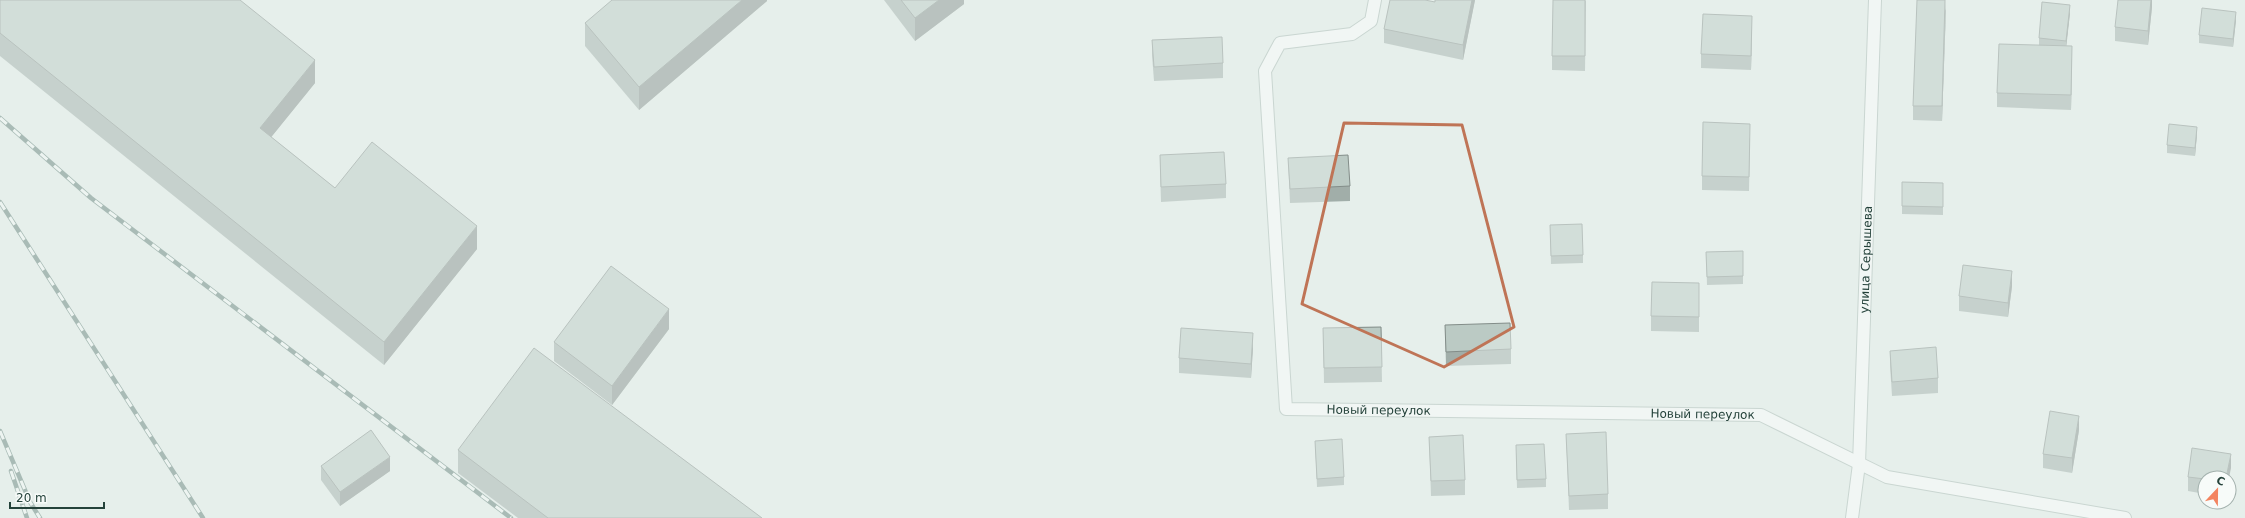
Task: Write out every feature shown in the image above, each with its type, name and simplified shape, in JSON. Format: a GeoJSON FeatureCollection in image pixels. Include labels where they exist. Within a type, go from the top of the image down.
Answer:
{"type":"FeatureCollection","features":[{"type":"Feature","properties":{"kind":"street","name":"Новый переулок"},"geometry":{"type":"LineString","coordinates":[[1375,0],[1371,21],[1352,34],[1280,43],[1265,71],[1286,409],[1761,415],[1887,478],[2125,518]]}},
{"type":"Feature","properties":{"kind":"street","name":"улица Серышева"},"geometry":{"type":"LineString","coordinates":[[1852,518],[1859,464],[1875,0]]}},
{"type":"Feature","properties":{"kind":"highlighted area"},"geometry":{"type":"Polygon","coordinates":[[[1344,123],[1462,125],[1514,327],[1444,367],[1302,304],[1344,123]]]}},
{"type":"Feature","properties":{"kind":"building"},"geometry":{"type":"Polygon","coordinates":[[[0,0],[240,0],[315,60],[260,128],[335,188],[372,142],[477,226],[384,342],[0,33],[0,0]]]}},
{"type":"Feature","properties":{"kind":"building"},"geometry":{"type":"Polygon","coordinates":[[[612,0],[742,0],[639,87],[585,23],[612,0]]]}},
{"type":"Feature","properties":{"kind":"building"},"geometry":{"type":"Polygon","coordinates":[[[901,0],[939,0],[915,18],[901,0]]]}},
{"type":"Feature","properties":{"kind":"building"},"geometry":{"type":"Polygon","coordinates":[[[1390,0],[1425,0],[1435,2],[1435,0],[1472,0],[1463,45],[1384,29],[1390,0]]]}},
{"type":"Feature","properties":{"kind":"building"},"geometry":{"type":"Polygon","coordinates":[[[1553,0],[1585,0],[1585,56],[1552,56],[1553,0]]]}},
{"type":"Feature","properties":{"kind":"building"},"geometry":{"type":"Polygon","coordinates":[[[1917,0],[1945,0],[1942,106],[1913,106],[1917,0]]]}},
{"type":"Feature","properties":{"kind":"building"},"geometry":{"type":"Polygon","coordinates":[[[2118,0],[2151,0],[2148,31],[2115,27],[2118,0]]]}},
{"type":"Feature","properties":{"kind":"building"},"geometry":{"type":"Polygon","coordinates":[[[2042,2],[2070,5],[2066,41],[2039,38],[2042,2]]]}},
{"type":"Feature","properties":{"kind":"building"},"geometry":{"type":"Polygon","coordinates":[[[2202,8],[2236,12],[2233,39],[2199,35],[2202,8]]]}},
{"type":"Feature","properties":{"kind":"building"},"geometry":{"type":"Polygon","coordinates":[[[1703,14],[1752,16],[1751,56],[1701,54],[1703,14]]]}},
{"type":"Feature","properties":{"kind":"building"},"geometry":{"type":"Polygon","coordinates":[[[1222,37],[1223,63],[1154,67],[1152,40],[1222,37]]]}},
{"type":"Feature","properties":{"kind":"building"},"geometry":{"type":"Polygon","coordinates":[[[1999,44],[2072,46],[2071,95],[1997,93],[1999,44]]]}},
{"type":"Feature","properties":{"kind":"building"},"geometry":{"type":"Polygon","coordinates":[[[1703,122],[1750,124],[1749,177],[1702,176],[1703,122]]]}},
{"type":"Feature","properties":{"kind":"building"},"geometry":{"type":"Polygon","coordinates":[[[2169,124],[2197,127],[2195,148],[2167,145],[2169,124]]]}},
{"type":"Feature","properties":{"kind":"building"},"geometry":{"type":"Polygon","coordinates":[[[1224,152],[1226,184],[1161,187],[1160,155],[1224,152]]]}},
{"type":"Feature","properties":{"kind":"building"},"geometry":{"type":"Polygon","coordinates":[[[1348,155],[1350,186],[1290,189],[1288,158],[1348,155]]]}},
{"type":"Feature","properties":{"kind":"building"},"geometry":{"type":"Polygon","coordinates":[[[1902,182],[1943,183],[1943,207],[1902,206],[1902,182]]]}},
{"type":"Feature","properties":{"kind":"building"},"geometry":{"type":"Polygon","coordinates":[[[1582,224],[1583,255],[1551,256],[1550,225],[1582,224]]]}},
{"type":"Feature","properties":{"kind":"building"},"geometry":{"type":"Polygon","coordinates":[[[1743,251],[1743,276],[1707,277],[1706,252],[1743,251]]]}},
{"type":"Feature","properties":{"kind":"building"},"geometry":{"type":"Polygon","coordinates":[[[1963,265],[2012,271],[2008,303],[1959,296],[1963,265]]]}},
{"type":"Feature","properties":{"kind":"building"},"geometry":{"type":"Polygon","coordinates":[[[611,266],[669,309],[612,386],[554,342],[611,266]]]}},
{"type":"Feature","properties":{"kind":"building"},"geometry":{"type":"Polygon","coordinates":[[[1652,282],[1699,283],[1699,317],[1651,316],[1652,282]]]}},
{"type":"Feature","properties":{"kind":"building"},"geometry":{"type":"Polygon","coordinates":[[[1510,323],[1511,349],[1446,352],[1445,325],[1510,323]]]}},
{"type":"Feature","properties":{"kind":"building"},"geometry":{"type":"Polygon","coordinates":[[[1381,327],[1382,367],[1324,368],[1323,328],[1381,327]]]}},
{"type":"Feature","properties":{"kind":"building"},"geometry":{"type":"Polygon","coordinates":[[[1181,328],[1253,333],[1251,364],[1179,358],[1181,328]]]}},
{"type":"Feature","properties":{"kind":"building"},"geometry":{"type":"Polygon","coordinates":[[[1936,347],[1938,378],[1892,382],[1890,351],[1936,347]]]}},
{"type":"Feature","properties":{"kind":"building"},"geometry":{"type":"Polygon","coordinates":[[[534,348],[762,518],[548,518],[458,450],[534,348]]]}},
{"type":"Feature","properties":{"kind":"building"},"geometry":{"type":"Polygon","coordinates":[[[2050,411],[2079,416],[2072,458],[2043,454],[2050,411]]]}},
{"type":"Feature","properties":{"kind":"building"},"geometry":{"type":"Polygon","coordinates":[[[371,430],[390,457],[340,492],[321,466],[371,430]]]}},
{"type":"Feature","properties":{"kind":"building"},"geometry":{"type":"Polygon","coordinates":[[[1606,432],[1608,494],[1569,496],[1566,434],[1606,432]]]}},
{"type":"Feature","properties":{"kind":"building"},"geometry":{"type":"Polygon","coordinates":[[[1463,435],[1465,480],[1431,481],[1429,437],[1463,435]]]}},
{"type":"Feature","properties":{"kind":"building"},"geometry":{"type":"Polygon","coordinates":[[[1342,439],[1344,477],[1317,479],[1315,441],[1342,439]]]}},
{"type":"Feature","properties":{"kind":"building"},"geometry":{"type":"Polygon","coordinates":[[[1544,444],[1546,479],[1517,480],[1516,445],[1544,444]]]}},
{"type":"Feature","properties":{"kind":"building"},"geometry":{"type":"Polygon","coordinates":[[[2192,448],[2231,454],[2228,470],[2197,470],[2197,478],[2188,477],[2192,448]]]}},
{"type":"Feature","properties":{"kind":"railway"},"geometry":{"type":"LineString","coordinates":[[0,118],[91,198],[511,518]]}},
{"type":"Feature","properties":{"kind":"railway"},"geometry":{"type":"LineString","coordinates":[[0,202],[203,518]]}},
{"type":"Feature","properties":{"kind":"railway"},"geometry":{"type":"LineString","coordinates":[[0,431],[30,502],[40,518]]}},
{"type":"Feature","properties":{"kind":"railway"},"geometry":{"type":"LineString","coordinates":[[11,471],[27,518]]}}]}
